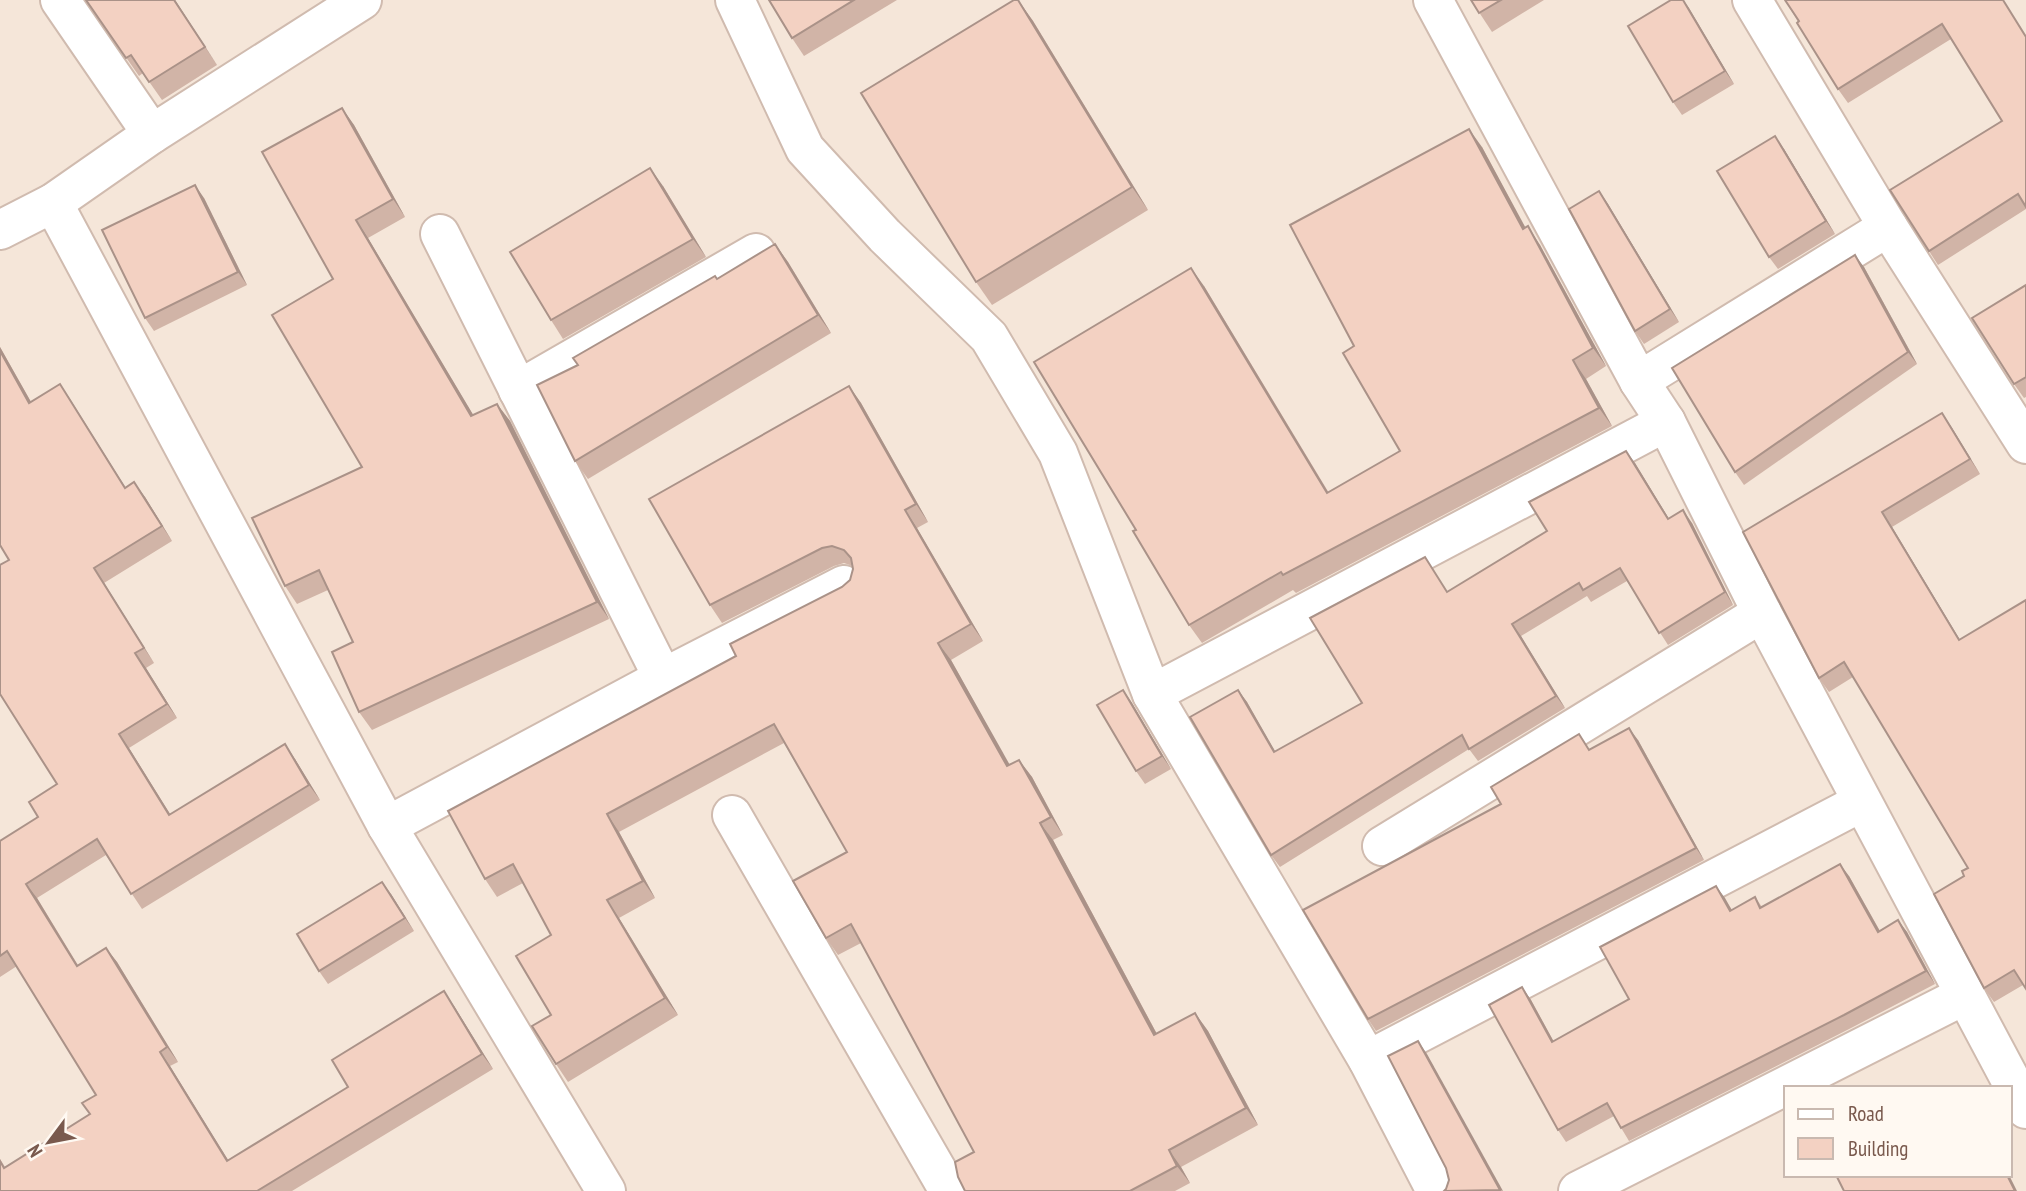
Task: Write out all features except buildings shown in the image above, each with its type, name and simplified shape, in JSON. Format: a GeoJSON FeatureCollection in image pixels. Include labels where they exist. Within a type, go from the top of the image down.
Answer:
{"type":"FeatureCollection","features":[{"type":"Feature","properties":{"kind":"street"},"geometry":{"type":"LineString","coordinates":[[60,0],[152,134]]}},
{"type":"Feature","properties":{"kind":"street"},"geometry":{"type":"LineString","coordinates":[[0,230],[53,202],[152,134],[362,0]]}},
{"type":"Feature","properties":{"kind":"street"},"geometry":{"type":"LineString","coordinates":[[734,0],[805,149],[885,236],[989,337],[1058,453],[1152,694],[1368,1060],[1436,1191]]}},
{"type":"Feature","properties":{"kind":"street"},"geometry":{"type":"LineString","coordinates":[[1433,0],[1639,381],[1666,422],[1762,612],[2026,1109]]}},
{"type":"Feature","properties":{"kind":"street"},"geometry":{"type":"LineString","coordinates":[[1752,0],[1888,227],[2026,444]]}},
{"type":"Feature","properties":{"kind":"street"},"geometry":{"type":"LineString","coordinates":[[53,202],[387,826],[606,1191]]}},
{"type":"Feature","properties":{"kind":"street"},"geometry":{"type":"LineString","coordinates":[[1639,381],[1888,227]]}},
{"type":"Feature","properties":{"kind":"street"},"geometry":{"type":"LineString","coordinates":[[440,234],[663,678]]}},
{"type":"Feature","properties":{"kind":"street"},"geometry":{"type":"LineString","coordinates":[[518,390],[755,253]]}},
{"type":"Feature","properties":{"kind":"street"},"geometry":{"type":"LineString","coordinates":[[1152,694],[1666,422]]}},
{"type":"Feature","properties":{"kind":"street"},"geometry":{"type":"LineString","coordinates":[[387,826],[844,584]]}},
{"type":"Feature","properties":{"kind":"street"},"geometry":{"type":"LineString","coordinates":[[1382,846],[1762,612]]}},
{"type":"Feature","properties":{"kind":"street"},"geometry":{"type":"LineString","coordinates":[[1368,1060],[1863,802]]}},
{"type":"Feature","properties":{"kind":"street"},"geometry":{"type":"LineString","coordinates":[[732,815],[949,1191]]}},
{"type":"Feature","properties":{"kind":"street"},"geometry":{"type":"LineString","coordinates":[[1785,1086],[1965,995]]}},
{"type":"Feature","properties":{"kind":"street"},"geometry":{"type":"LineString","coordinates":[[1578,1191],[1784,1087]]}},
{"type":"Feature","properties":{"kind":"shaded area"},"geometry":{"type":"Polygon","coordinates":[[[0,0],[2026,0],[2026,1191],[0,1191],[0,0]]]}}]}
